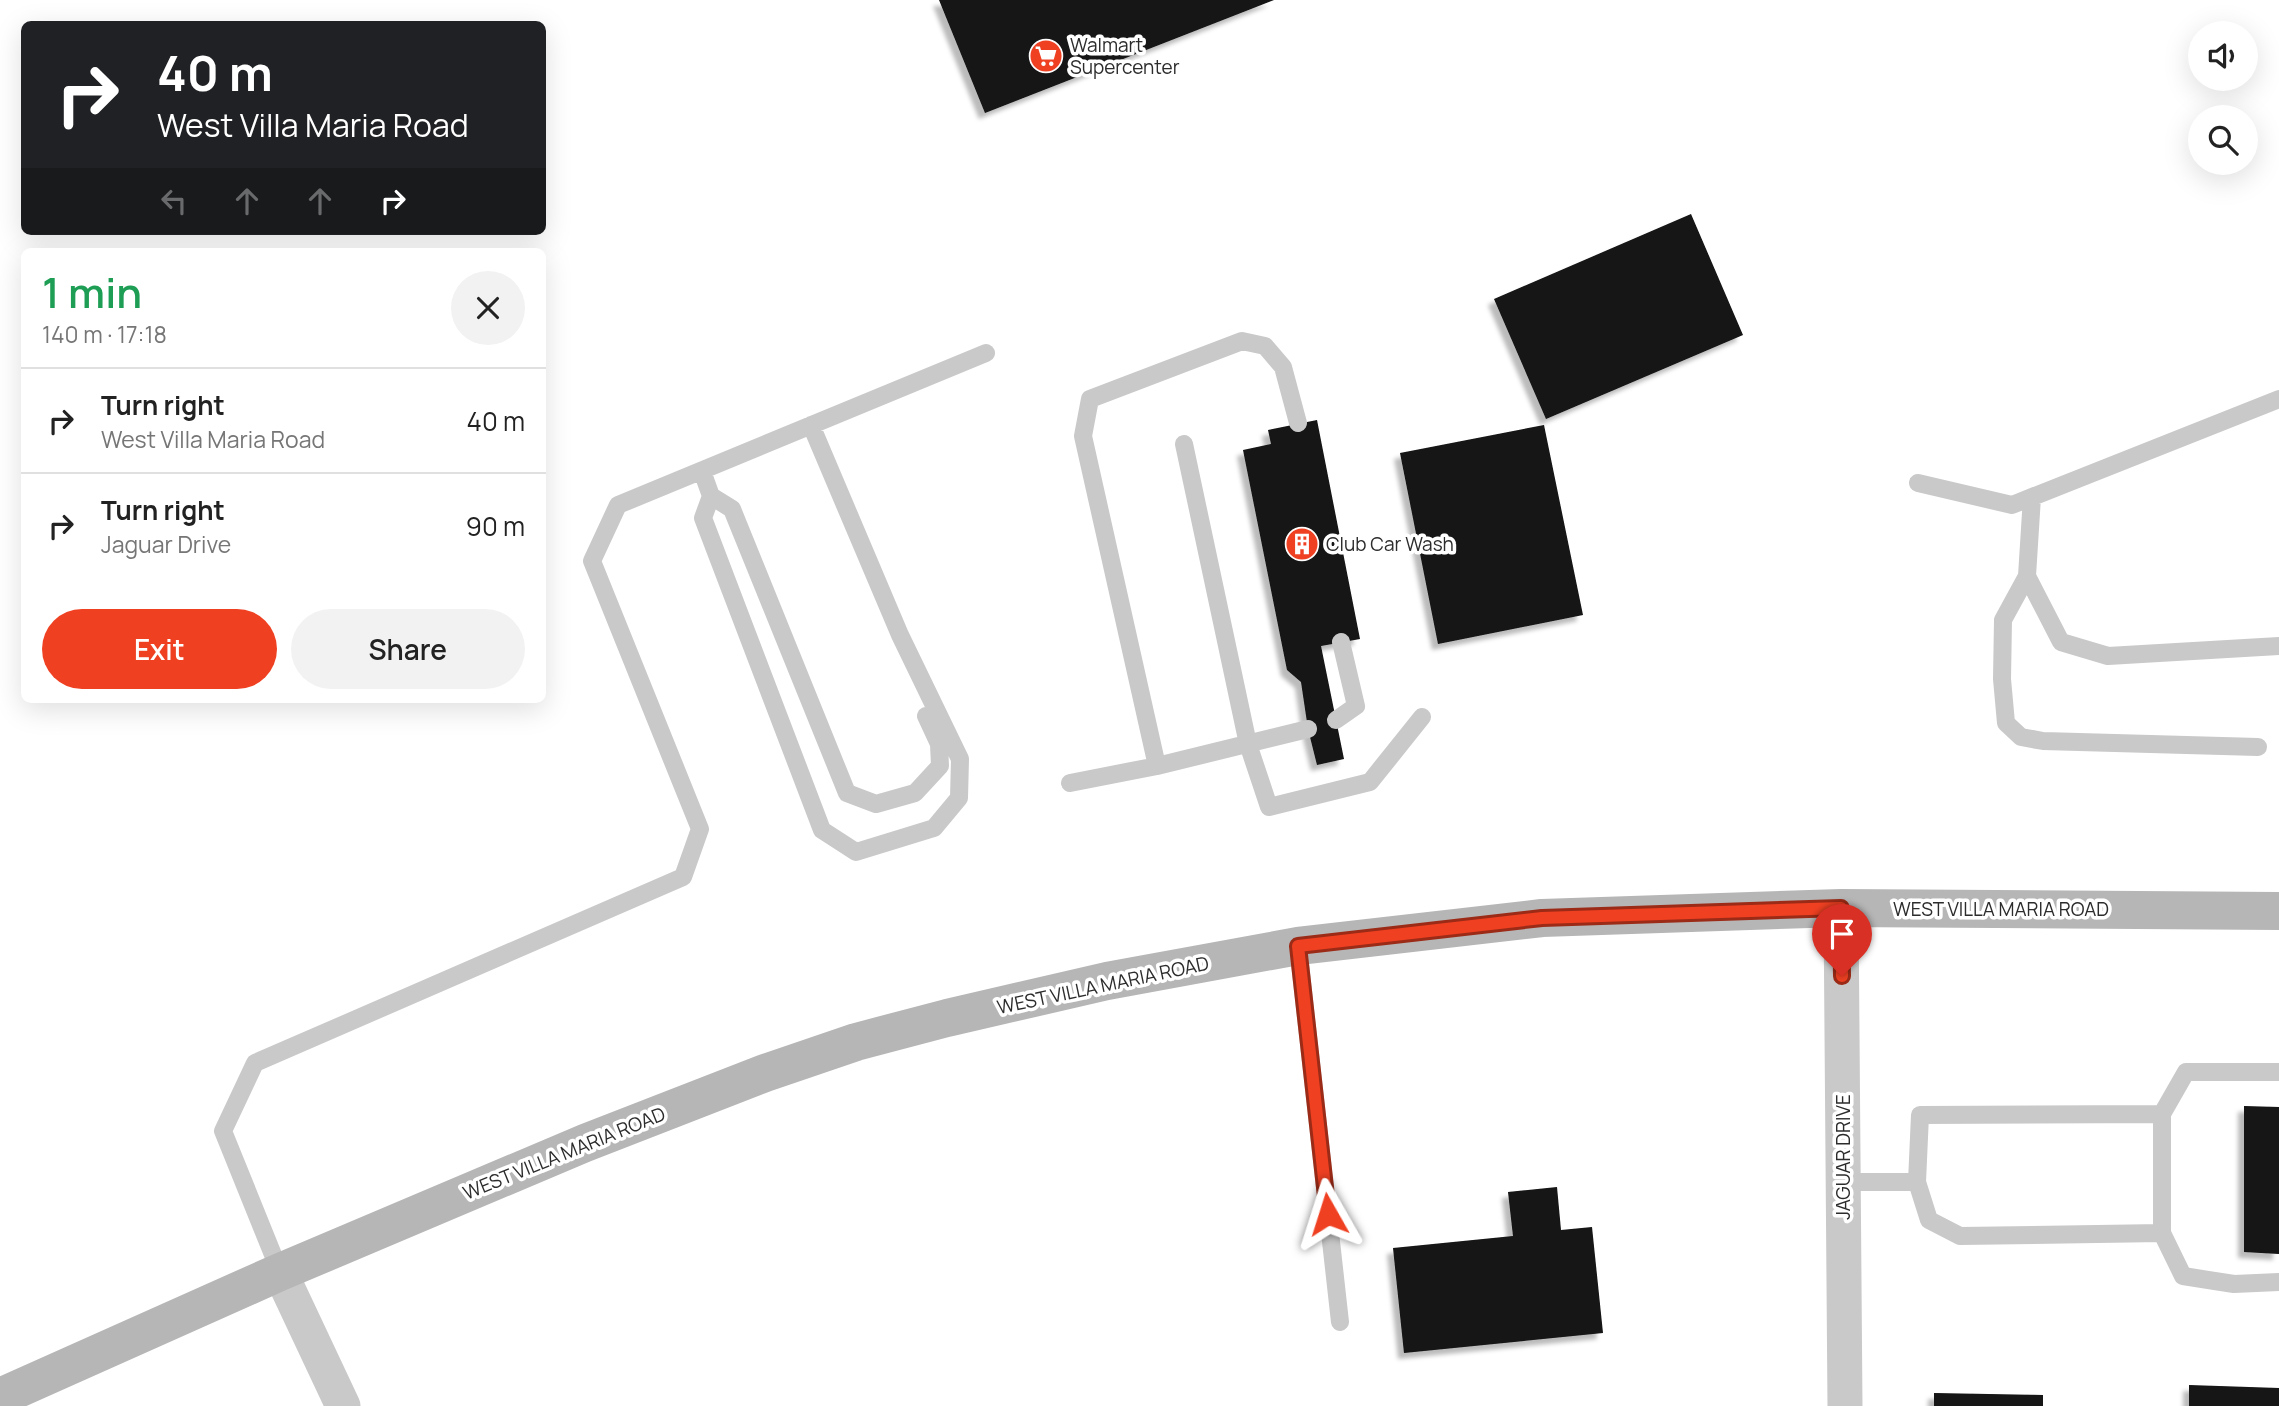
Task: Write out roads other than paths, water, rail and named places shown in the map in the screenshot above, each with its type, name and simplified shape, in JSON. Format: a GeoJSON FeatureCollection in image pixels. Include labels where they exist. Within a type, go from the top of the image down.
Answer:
{"type":"FeatureCollection","features":[{"type":"Feature","properties":{"kind":"main road","name":"WEST VILLA MARIA ROAD"},"geometry":{"type":"LineString","coordinates":[[9,1397],[280,1272],[585,1143],[765,1073],[856,1042],[1107,981],[1298,946],[1542,918],[1841,908],[2279,911]]}},
{"type":"Feature","properties":{"kind":"street","name":"JAGUAR DRIVE"},"geometry":{"type":"LineString","coordinates":[[1841,908],[1845,1406]]}},
{"type":"Feature","properties":{"kind":"street"},"geometry":{"type":"LineString","coordinates":[[280,1272],[343,1406]]}},
{"type":"Feature","properties":{"kind":"lane"},"geometry":{"type":"LineString","coordinates":[[1157,766],[1083,436],[1090,399],[1242,341],[1265,346],[1283,367],[1298,423]]}},
{"type":"Feature","properties":{"kind":"lane"},"geometry":{"type":"LineString","coordinates":[[280,1272],[223,1132],[255,1063],[683,877],[700,829],[592,561],[618,505],[986,353]]}},
{"type":"Feature","properties":{"kind":"lane"},"geometry":{"type":"LineString","coordinates":[[1918,483],[2012,505],[2279,399]]}},
{"type":"Feature","properties":{"kind":"lane"},"geometry":{"type":"LineString","coordinates":[[711,496],[703,518],[822,830],[856,852],[934,828],[959,798],[960,758],[900,635],[811,425]]}},
{"type":"Feature","properties":{"kind":"lane"},"geometry":{"type":"LineString","coordinates":[[1184,444],[1248,744],[1269,807],[1370,782],[1422,717]]}},
{"type":"Feature","properties":{"kind":"lane"},"geometry":{"type":"LineString","coordinates":[[702,471],[711,496],[732,509],[847,793],[876,804],[915,793],[940,766],[939,744],[900,660],[900,635]]}},
{"type":"Feature","properties":{"kind":"lane"},"geometry":{"type":"LineString","coordinates":[[2032,497],[2027,576],[2003,620],[2002,679],[2006,723],[2021,737],[2043,741],[2258,747]]}},
{"type":"Feature","properties":{"kind":"lane"},"geometry":{"type":"LineString","coordinates":[[2027,576],[2061,642],[2108,656],[2279,646]]}},
{"type":"Feature","properties":{"kind":"lane"},"geometry":{"type":"LineString","coordinates":[[1336,720],[1356,706],[1341,642]]}},
{"type":"Feature","properties":{"kind":"lane"},"geometry":{"type":"LineString","coordinates":[[1070,783],[1157,766],[1308,729]]}},
{"type":"Feature","properties":{"kind":"lane"},"geometry":{"type":"LineString","coordinates":[[1298,946],[1340,1322]]}},
{"type":"Feature","properties":{"kind":"lane"},"geometry":{"type":"LineString","coordinates":[[2279,1072],[2186,1072],[2162,1114],[2162,1233],[2182,1276],[2234,1284],[2279,1282]]}},
{"type":"Feature","properties":{"kind":"lane"},"geometry":{"type":"LineString","coordinates":[[2162,1114],[1920,1115],[1917,1182],[1929,1220],[1960,1236],[2162,1233]]}},
{"type":"Feature","properties":{"kind":"lane"},"geometry":{"type":"LineString","coordinates":[[1844,1182],[1917,1182]]}},
{"type":"Feature","properties":{"kind":"place","name":"Walmart Supercenter"},"geometry":{"type":"Point","coordinates":[1046,56]}},
{"type":"Feature","properties":{"kind":"place","name":"Club Car Wash"},"geometry":{"type":"Point","coordinates":[1302,544]}}]}
